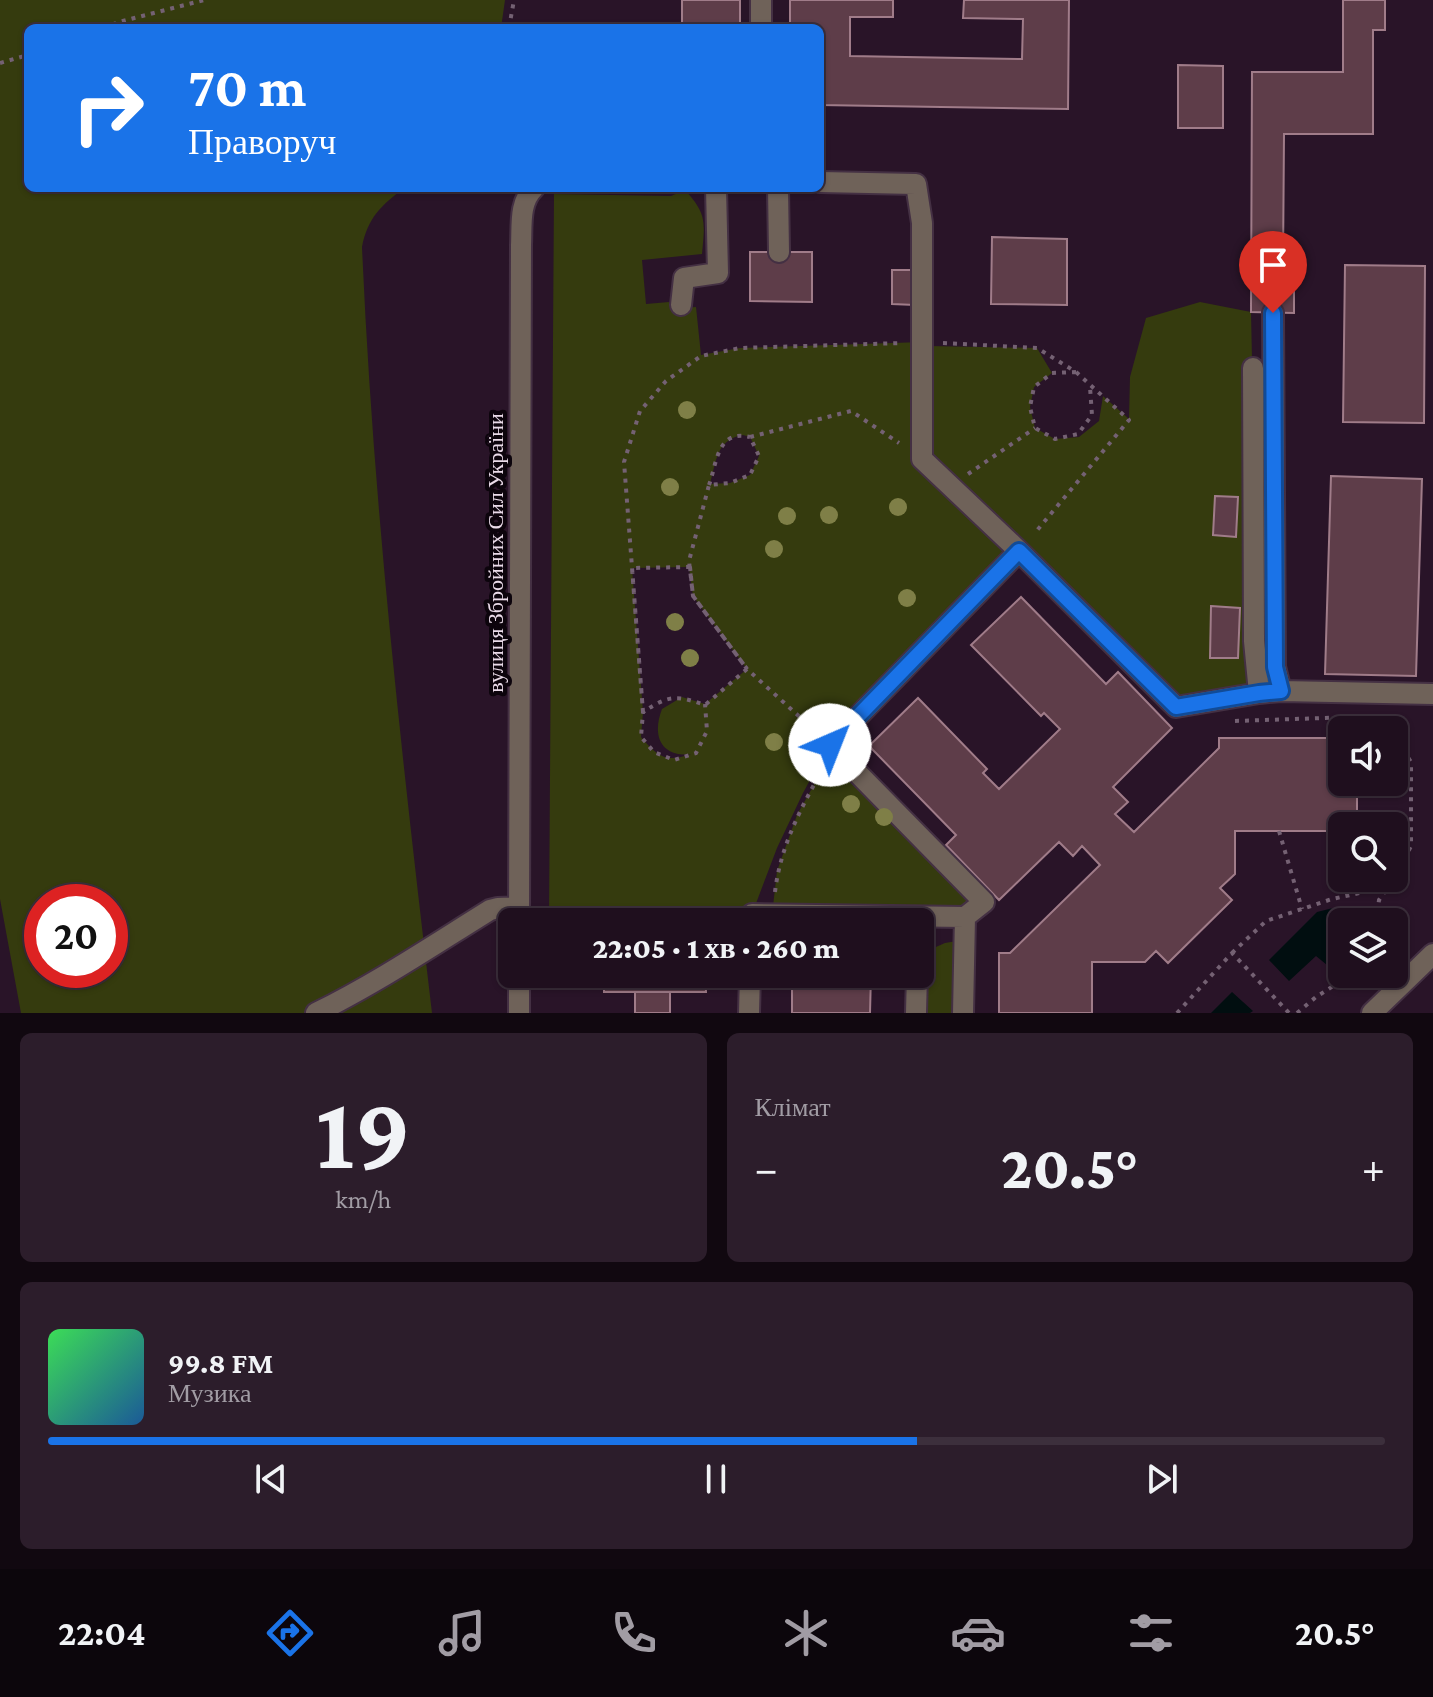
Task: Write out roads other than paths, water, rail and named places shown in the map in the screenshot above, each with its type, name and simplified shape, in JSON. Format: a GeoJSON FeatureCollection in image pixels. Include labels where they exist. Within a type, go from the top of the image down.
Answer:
{"type":"FeatureCollection","features":[{"type":"Feature","properties":{"kind":"street"},"geometry":{"type":"LineString","coordinates":[[761,0],[761,24]]}},
{"type":"Feature","properties":{"kind":"street"},"geometry":{"type":"LineString","coordinates":[[824,182],[916,184],[922,223],[922,459],[1176,707],[1281,691],[1433,694]]}},
{"type":"Feature","properties":{"kind":"street","name":"вулиця Збройних Сил України"},"geometry":{"type":"LineString","coordinates":[[519,908],[521,245],[525,199],[531,192]]}},
{"type":"Feature","properties":{"kind":"street"},"geometry":{"type":"LineString","coordinates":[[681,305],[684,278],[718,273],[716,192]]}},
{"type":"Feature","properties":{"kind":"street"},"geometry":{"type":"LineString","coordinates":[[778,192],[779,252]]}},
{"type":"Feature","properties":{"kind":"street"},"geometry":{"type":"LineString","coordinates":[[1273,313],[1275,667],[1281,691]]}},
{"type":"Feature","properties":{"kind":"street"},"geometry":{"type":"LineString","coordinates":[[1253,368],[1254,641],[1259,693]]}},
{"type":"Feature","properties":{"kind":"street"},"geometry":{"type":"LineString","coordinates":[[934,918],[965,917],[984,902],[830,745],[1019,551]]}},
{"type":"Feature","properties":{"kind":"street"},"geometry":{"type":"LineString","coordinates":[[316,1013],[407,964],[490,910],[498,908]]}},
{"type":"Feature","properties":{"kind":"street"},"geometry":{"type":"LineString","coordinates":[[963,1013],[965,917]]}},
{"type":"Feature","properties":{"kind":"street"},"geometry":{"type":"LineString","coordinates":[[1372,1013],[1433,954]]}},
{"type":"Feature","properties":{"kind":"street"},"geometry":{"type":"LineString","coordinates":[[519,988],[519,1013]]}},
{"type":"Feature","properties":{"kind":"street"},"geometry":{"type":"LineString","coordinates":[[749,1013],[750,988]]}},
{"type":"Feature","properties":{"kind":"street"},"geometry":{"type":"LineString","coordinates":[[916,1013],[917,988]]}}]}
